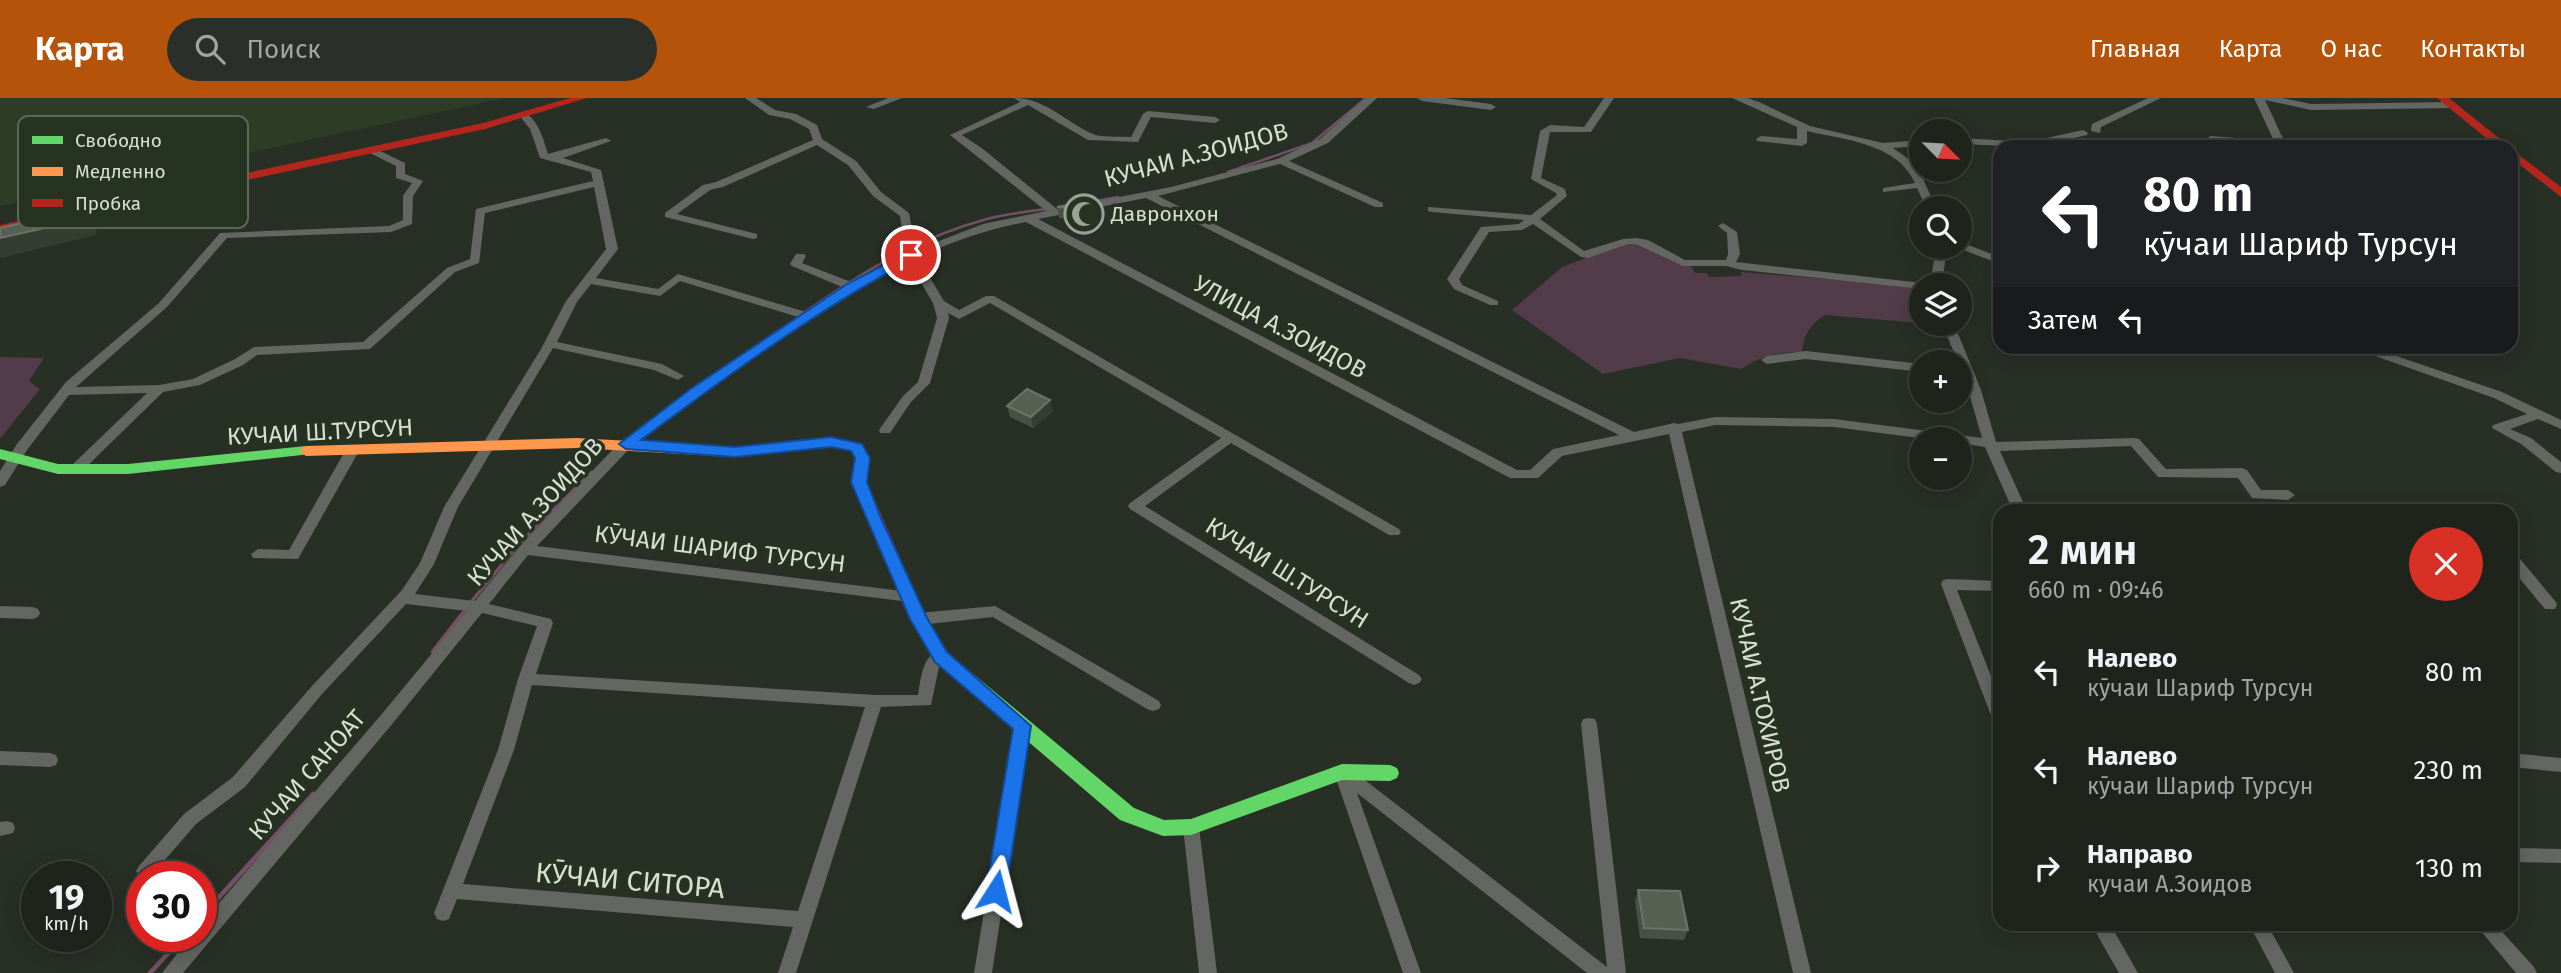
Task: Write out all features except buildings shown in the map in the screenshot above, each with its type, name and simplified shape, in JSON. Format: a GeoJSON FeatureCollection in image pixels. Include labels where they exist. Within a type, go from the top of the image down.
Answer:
{"type":"FeatureCollection","features":[{"type":"Feature","properties":{"kind":"main road"},"geometry":{"type":"LineString","coordinates":[[248,170],[458,124],[549,98]]}},
{"type":"Feature","properties":{"kind":"main road"},"geometry":{"type":"LineString","coordinates":[[248,173],[374,151],[524,115],[582,98]]}},
{"type":"Feature","properties":{"kind":"main road"},"geometry":{"type":"LineString","coordinates":[[2447,102],[2495,140]]}},
{"type":"Feature","properties":{"kind":"main road"},"geometry":{"type":"LineString","coordinates":[[2518,158],[2561,193]]}},
{"type":"Feature","properties":{"kind":"main road"},"geometry":{"type":"LineString","coordinates":[[0,219],[18,216]]}},
{"type":"Feature","properties":{"kind":"main road"},"geometry":{"type":"LineString","coordinates":[[0,229],[18,225]]}},
{"type":"Feature","properties":{"kind":"main road"},"geometry":{"type":"LineString","coordinates":[[622,444],[735,452],[831,442],[857,447],[863,458],[859,482],[919,619],[941,657],[1127,814],[1163,828],[1191,827],[1342,772],[1390,773]]}},
{"type":"Feature","properties":{"kind":"main road","name":"КУЧАИ Ш.ТУРСУН"},"geometry":{"type":"LineString","coordinates":[[0,454],[58,468],[128,469],[280,452],[622,444]]}},
{"type":"Feature","properties":{"kind":"street"},"geometry":{"type":"LineString","coordinates":[[750,98],[772,113],[793,116],[813,127],[818,141],[852,163],[877,194],[905,215],[910,251],[939,303],[943,318],[925,383],[907,399],[884,430]]}},
{"type":"Feature","properties":{"kind":"street"},"geometry":{"type":"LineString","coordinates":[[871,107],[897,98]]}},
{"type":"Feature","properties":{"kind":"street","name":"КУЧАИ А.ЗОИДОВ"},"geometry":{"type":"LineString","coordinates":[[472,607],[622,444],[804,315],[910,251],[987,226],[1051,210],[1147,195],[1281,161],[1324,141],[1372,98]]}},
{"type":"Feature","properties":{"kind":"street"},"geometry":{"type":"LineString","coordinates":[[1422,98],[1491,107]]}},
{"type":"Feature","properties":{"kind":"street"},"geometry":{"type":"LineString","coordinates":[[1494,303],[1458,288],[1453,279],[1485,229],[1497,226],[1518,228],[1563,193],[1536,178],[1545,131],[1550,128],[1587,130],[1609,98]]}},
{"type":"Feature","properties":{"kind":"street"},"geometry":{"type":"LineString","coordinates":[[1737,98],[1802,125],[1883,146],[1909,144]]}},
{"type":"Feature","properties":{"kind":"street"},"geometry":{"type":"LineString","coordinates":[[2096,131],[2096,126],[2113,116],[2156,98]]}},
{"type":"Feature","properties":{"kind":"street"},"geometry":{"type":"LineString","coordinates":[[2259,98],[2279,140]]}},
{"type":"Feature","properties":{"kind":"street"},"geometry":{"type":"LineString","coordinates":[[2268,98],[2311,107],[2447,102]]}},
{"type":"Feature","properties":{"kind":"street"},"geometry":{"type":"LineString","coordinates":[[1051,210],[979,151],[955,135],[1023,100],[1042,107],[1092,138],[1134,140],[1148,114],[1215,120]]}},
{"type":"Feature","properties":{"kind":"street"},"geometry":{"type":"LineString","coordinates":[[524,115],[535,128],[547,157]]}},
{"type":"Feature","properties":{"kind":"street"},"geometry":{"type":"LineString","coordinates":[[1761,139],[1802,143],[1802,125]]}},
{"type":"Feature","properties":{"kind":"street"},"geometry":{"type":"LineString","coordinates":[[2060,140],[2083,134]]}},
{"type":"Feature","properties":{"kind":"street"},"geometry":{"type":"LineString","coordinates":[[1972,140],[1993,142]]}},
{"type":"Feature","properties":{"kind":"street"},"geometry":{"type":"LineString","coordinates":[[547,157],[606,141]]}},
{"type":"Feature","properties":{"kind":"street"},"geometry":{"type":"LineString","coordinates":[[753,236],[669,215],[707,187],[719,185],[818,141]]}},
{"type":"Feature","properties":{"kind":"street"},"geometry":{"type":"LineString","coordinates":[[1883,146],[1913,167],[1925,196]]}},
{"type":"Feature","properties":{"kind":"street"},"geometry":{"type":"LineString","coordinates":[[0,482],[22,447],[65,391],[163,306],[223,235],[391,229],[408,222],[408,195],[418,181],[400,176],[401,165],[374,151]]}},
{"type":"Feature","properties":{"kind":"street"},"geometry":{"type":"LineString","coordinates":[[154,861],[190,819],[239,782],[317,690],[332,677],[354,649],[402,598],[426,565],[451,507],[550,344],[572,301],[612,249],[596,170],[547,157]]}},
{"type":"Feature","properties":{"kind":"street"},"geometry":{"type":"LineString","coordinates":[[1281,161],[1379,205]]}},
{"type":"Feature","properties":{"kind":"street"},"geometry":{"type":"LineString","coordinates":[[65,391],[159,389],[196,382],[239,362],[254,351],[366,346],[451,270],[475,261],[480,211],[598,183]]}},
{"type":"Feature","properties":{"kind":"street"},"geometry":{"type":"LineString","coordinates":[[1887,190],[1919,185]]}},
{"type":"Feature","properties":{"kind":"street"},"geometry":{"type":"LineString","coordinates":[[1147,195],[1633,436],[1715,421],[1834,423],[1991,445],[2134,442],[2163,474],[2242,473],[2257,495],[2288,495]]}},
{"type":"Feature","properties":{"kind":"street"},"geometry":{"type":"LineString","coordinates":[[1432,209],[1532,218],[1581,254],[1594,254],[1627,241],[1636,241],[1687,264],[1730,263],[1742,267],[1909,285]]}},
{"type":"Feature","properties":{"kind":"street","name":"УЛИЦА А.ЗОИДОВ"},"geometry":{"type":"LineString","coordinates":[[1026,217],[1515,475],[1532,475],[1558,452],[1633,436]]}},
{"type":"Feature","properties":{"kind":"street"},"geometry":{"type":"LineString","coordinates":[[1723,226],[1732,232],[1734,254],[1730,263]]}},
{"type":"Feature","properties":{"kind":"street"},"geometry":{"type":"LineString","coordinates":[[1972,250],[1993,258]]}},
{"type":"Feature","properties":{"kind":"street"},"geometry":{"type":"LineString","coordinates":[[800,256],[796,264],[851,286]]}},
{"type":"Feature","properties":{"kind":"street"},"geometry":{"type":"LineString","coordinates":[[589,279],[660,293],[678,277],[804,315]]}},
{"type":"Feature","properties":{"kind":"street"},"geometry":{"type":"LineString","coordinates":[[939,303],[959,315],[990,298],[1394,532]]}},
{"type":"Feature","properties":{"kind":"street"},"geometry":{"type":"LineString","coordinates":[[550,344],[658,367],[678,376]]}},
{"type":"Feature","properties":{"kind":"street"},"geometry":{"type":"LineString","coordinates":[[2377,354],[2498,395],[2561,425]]}},
{"type":"Feature","properties":{"kind":"street"},"geometry":{"type":"LineString","coordinates":[[1768,360],[1806,355],[1909,367]]}},
{"type":"Feature","properties":{"kind":"street"},"geometry":{"type":"LineString","coordinates":[[76,469],[159,389]]}},
{"type":"Feature","properties":{"kind":"street"},"geometry":{"type":"LineString","coordinates":[[1972,395],[2017,504]]}},
{"type":"Feature","properties":{"kind":"street"},"geometry":{"type":"LineString","coordinates":[[2541,414],[2498,428],[2526,441],[2561,469]]}},
{"type":"Feature","properties":{"kind":"street","name":"КУЧАИ А.ТОХИРОВ"},"geometry":{"type":"LineString","coordinates":[[1674,427],[1802,973]]}},
{"type":"Feature","properties":{"kind":"street","name":"КУЧАИ Ш.ТУРСУН"},"geometry":{"type":"LineString","coordinates":[[1231,437],[1135,506],[1414,679]]}},
{"type":"Feature","properties":{"kind":"street"},"geometry":{"type":"LineString","coordinates":[[258,554],[293,555],[352,451]]}},
{"type":"Feature","properties":{"kind":"street","name":"КӮЧАИ ШАРИФ ТУРСУН"},"geometry":{"type":"LineString","coordinates":[[525,550],[910,597]]}},
{"type":"Feature","properties":{"kind":"street"},"geometry":{"type":"LineString","coordinates":[[2518,566],[2550,605]]}},
{"type":"Feature","properties":{"kind":"street"},"geometry":{"type":"LineString","coordinates":[[1993,586],[1948,584],[1993,700]]}},
{"type":"Feature","properties":{"kind":"street"},"geometry":{"type":"LineString","coordinates":[[402,598],[472,607],[546,622],[506,750],[443,913]]}},
{"type":"Feature","properties":{"kind":"street","name":"КУЧАИ САНОАТ"},"geometry":{"type":"LineString","coordinates":[[172,973],[472,607]]}},
{"type":"Feature","properties":{"kind":"street"},"geometry":{"type":"LineString","coordinates":[[919,619],[995,611],[1153,705]]}},
{"type":"Feature","properties":{"kind":"street"},"geometry":{"type":"LineString","coordinates":[[0,612],[33,613]]}},
{"type":"Feature","properties":{"kind":"street"},"geometry":{"type":"LineString","coordinates":[[526,679],[875,701],[925,701],[932,664],[941,657]]}},
{"type":"Feature","properties":{"kind":"street"},"geometry":{"type":"LineString","coordinates":[[787,973],[875,701]]}},
{"type":"Feature","properties":{"kind":"street"},"geometry":{"type":"LineString","coordinates":[[1589,724],[1617,973]]}},
{"type":"Feature","properties":{"kind":"street"},"geometry":{"type":"LineString","coordinates":[[984,973],[1022,726]]}},
{"type":"Feature","properties":{"kind":"street"},"geometry":{"type":"LineString","coordinates":[[0,758],[50,760]]}},
{"type":"Feature","properties":{"kind":"street"},"geometry":{"type":"LineString","coordinates":[[2518,761],[2561,765]]}},
{"type":"Feature","properties":{"kind":"street"},"geometry":{"type":"LineString","coordinates":[[1342,772],[1412,973]]}},
{"type":"Feature","properties":{"kind":"street"},"geometry":{"type":"LineString","coordinates":[[1342,772],[1601,973]]}},
{"type":"Feature","properties":{"kind":"street"},"geometry":{"type":"LineString","coordinates":[[1191,827],[1208,973]]}},
{"type":"Feature","properties":{"kind":"street"},"geometry":{"type":"LineString","coordinates":[[2518,855],[2561,856]]}},
{"type":"Feature","properties":{"kind":"street","name":"КӮЧАИ СИТОРА"},"geometry":{"type":"LineString","coordinates":[[451,891],[804,920]]}},
{"type":"Feature","properties":{"kind":"street"},"geometry":{"type":"LineString","coordinates":[[2104,931],[2129,973]]}},
{"type":"Feature","properties":{"kind":"street"},"geometry":{"type":"LineString","coordinates":[[2262,931],[2286,973]]}},
{"type":"Feature","properties":{"kind":"street"},"geometry":{"type":"LineString","coordinates":[[2490,931],[2528,973]]}},
{"type":"Feature","properties":{"kind":"shaded area"},"geometry":{"type":"Polygon","coordinates":[[[0,98],[506,98],[248,153],[248,116],[18,116],[18,202],[0,206],[0,98]]]}},
{"type":"Feature","properties":{"kind":"shaded area"},"geometry":{"type":"Polygon","coordinates":[[[1629,242],[1641,242],[1692,267],[1695,273],[1707,273],[1709,277],[1742,276],[1741,272],[1909,286],[1909,322],[1825,315],[1809,330],[1802,352],[1770,356],[1741,369],[1680,358],[1603,374],[1512,310],[1562,267],[1629,242]]]}},
{"type":"Feature","properties":{"kind":"shaded area"},"geometry":{"type":"Polygon","coordinates":[[[0,357],[44,358],[29,381],[40,389],[0,439],[0,357]]]}},
{"type":"Feature","properties":{"kind":"waterway"},"geometry":{"type":"LineString","coordinates":[[1228,172],[1312,143],[1366,98]]}},
{"type":"Feature","properties":{"kind":"waterway"},"geometry":{"type":"LineString","coordinates":[[1091,202],[1118,197]]}},
{"type":"Feature","properties":{"kind":"waterway"},"geometry":{"type":"LineString","coordinates":[[802,314],[890,258],[937,236],[987,219],[1045,209]]}},
{"type":"Feature","properties":{"kind":"waterway"},"geometry":{"type":"LineString","coordinates":[[779,331],[790,323]]}},
{"type":"Feature","properties":{"kind":"waterway"},"geometry":{"type":"LineString","coordinates":[[659,415],[782,329]]}},
{"type":"Feature","properties":{"kind":"waterway"},"geometry":{"type":"LineString","coordinates":[[471,602],[518,545],[592,472]]}},
{"type":"Feature","properties":{"kind":"waterway"},"geometry":{"type":"LineString","coordinates":[[459,618],[467,608]]}},
{"type":"Feature","properties":{"kind":"waterway"},"geometry":{"type":"LineString","coordinates":[[433,652],[461,616]]}},
{"type":"Feature","properties":{"kind":"waterway"},"geometry":{"type":"LineString","coordinates":[[217,899],[313,794]]}},
{"type":"Feature","properties":{"kind":"waterway"},"geometry":{"type":"LineString","coordinates":[[150,973],[169,952]]}},
{"type":"Feature","properties":{"kind":"traffic: fast"},"geometry":{"type":"LineString","coordinates":[[0,454],[58,469],[128,469],[306,451]]}},
{"type":"Feature","properties":{"kind":"traffic: fast"},"geometry":{"type":"LineString","coordinates":[[920,621],[941,657],[1127,814],[1163,828],[1191,827],[1342,772],[1390,773]]}},
{"type":"Feature","properties":{"kind":"traffic: slow"},"geometry":{"type":"LineString","coordinates":[[306,451],[577,443],[735,452],[781,447]]}},
{"type":"Feature","properties":{"kind":"traffic: jam"},"geometry":{"type":"LineString","coordinates":[[248,176],[485,126],[582,98]]}},
{"type":"Feature","properties":{"kind":"traffic: jam"},"geometry":{"type":"LineString","coordinates":[[2442,98],[2495,140]]}},
{"type":"Feature","properties":{"kind":"traffic: jam"},"geometry":{"type":"LineString","coordinates":[[2518,158],[2561,193]]}},
{"type":"Feature","properties":{"kind":"traffic: jam"},"geometry":{"type":"LineString","coordinates":[[0,229],[18,225]]}},
{"type":"Feature","properties":{"kind":"traffic: jam"},"geometry":{"type":"LineString","coordinates":[[781,447],[831,442],[857,447],[863,458],[859,482],[920,621]]}},
{"type":"Feature","properties":{"kind":"place","name":"Давронхон"},"geometry":{"type":"Point","coordinates":[1084,214]}},
{"type":"Feature","properties":{"kind":"route"},"geometry":{"type":"LineString","coordinates":[[911,255],[851,286],[626,444],[735,452],[831,442],[857,447],[863,458],[859,482],[873,518],[919,619],[941,657],[1022,726],[996,891]]}}]}
